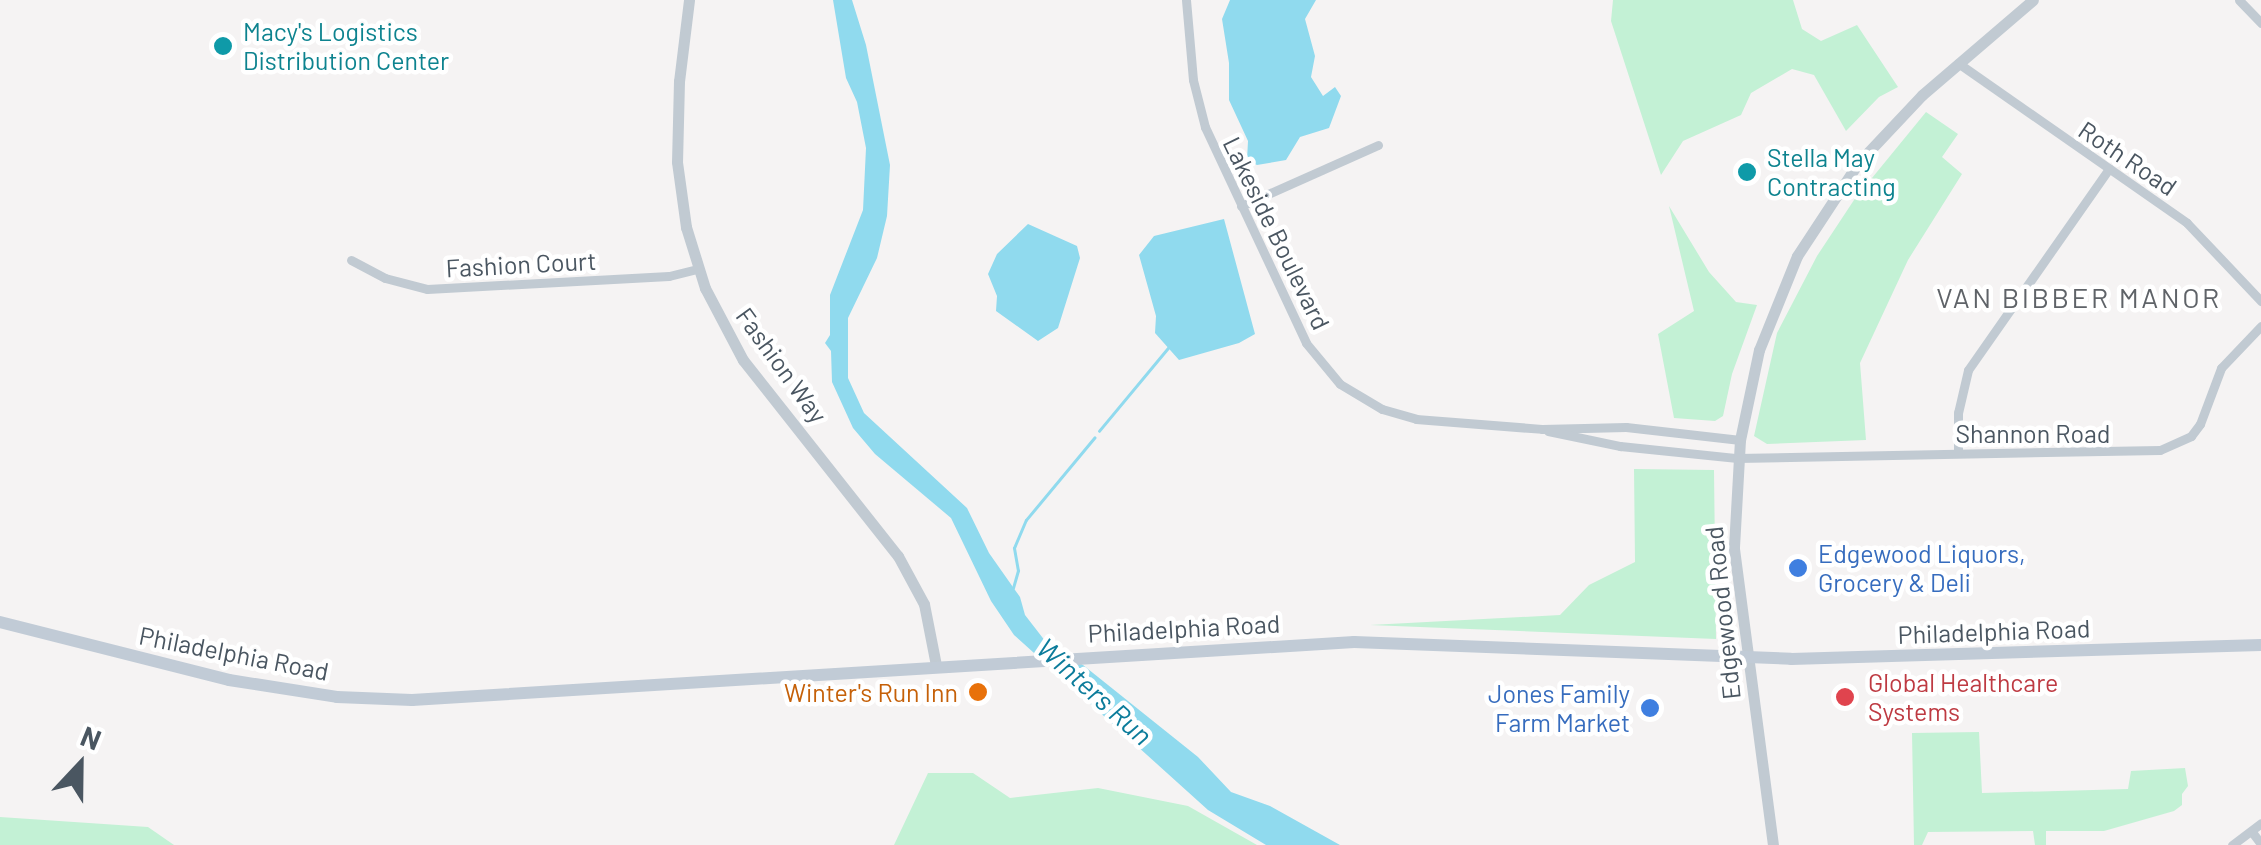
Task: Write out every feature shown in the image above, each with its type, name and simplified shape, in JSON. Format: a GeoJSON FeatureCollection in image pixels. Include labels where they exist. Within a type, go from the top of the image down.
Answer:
{"type":"FeatureCollection","features":[{"type":"Feature","properties":{"kind":"main road","name":"Philadelphia Road"},"geometry":{"type":"LineString","coordinates":[[0,622],[229,680],[337,697],[422,700],[936,665],[1354,642],[1748,658],[2261,645]]}},
{"type":"Feature","properties":{"kind":"street","name":"Fashion Way"},"geometry":{"type":"LineString","coordinates":[[689,0],[679,80],[677,162],[686,226],[698,269],[743,360],[898,556],[928,616],[936,665]]}},
{"type":"Feature","properties":{"kind":"street","name":"Lakeside Boulevard"},"geometry":{"type":"LineString","coordinates":[[1186,0],[1198,107],[1306,342],[1323,367],[1352,393],[1382,409],[1416,418],[1542,429],[1626,427],[1740,440]]}},
{"type":"Feature","properties":{"kind":"street","name":"Edgewood Road"},"geometry":{"type":"LineString","coordinates":[[1774,845],[1734,547],[1740,440],[1768,322],[1805,241],[1877,140],[2032,0]]}},
{"type":"Feature","properties":{"kind":"street"},"geometry":{"type":"LineString","coordinates":[[2239,0],[2261,23]]}},
{"type":"Feature","properties":{"kind":"street","name":"Roth Road"},"geometry":{"type":"LineString","coordinates":[[1958,63],[2200,234],[2261,302]]}},
{"type":"Feature","properties":{"kind":"street"},"geometry":{"type":"LineString","coordinates":[[1241,206],[1378,145]]}},
{"type":"Feature","properties":{"kind":"street"},"geometry":{"type":"LineString","coordinates":[[1958,453],[1958,413],[1968,370],[2109,170]]}},
{"type":"Feature","properties":{"kind":"street","name":"Fashion Court"},"geometry":{"type":"LineString","coordinates":[[351,260],[363,269],[427,289],[668,276],[698,269]]}},
{"type":"Feature","properties":{"kind":"street","name":"Shannon Road"},"geometry":{"type":"LineString","coordinates":[[1738,458],[2142,452],[2176,446],[2200,424],[2221,368],[2261,326]]}},
{"type":"Feature","properties":{"kind":"street","name":"Lakeside Boulevard"},"geometry":{"type":"LineString","coordinates":[[1542,429],[1620,446],[1738,458]]}},
{"type":"Feature","properties":{"kind":"street"},"geometry":{"type":"LineString","coordinates":[[2232,845],[2261,824]]}},
{"type":"Feature","properties":{"kind":"street"},"geometry":{"type":"LineString","coordinates":[[2252,832],[2261,844]]}},
{"type":"Feature","properties":{"kind":"green space"},"geometry":{"type":"Polygon","coordinates":[[[1613,0],[1793,0],[1802,29],[1821,41],[1857,25],[1898,87],[1879,97],[1846,131],[1814,75],[1792,69],[1751,93],[1741,115],[1683,141],[1661,175],[1611,21],[1613,0]]]}},
{"type":"Feature","properties":{"kind":"green space"},"geometry":{"type":"Polygon","coordinates":[[[1926,112],[1958,134],[1942,157],[1962,174],[1908,260],[1860,363],[1866,440],[1767,444],[1754,436],[1777,333],[1817,256],[1854,200],[1926,112]]]}},
{"type":"Feature","properties":{"kind":"green space"},"geometry":{"type":"Polygon","coordinates":[[[1669,206],[1709,272],[1736,302],[1757,305],[1732,374],[1723,416],[1715,421],[1674,418],[1658,334],[1694,311],[1669,206]]]}},
{"type":"Feature","properties":{"kind":"green space"},"geometry":{"type":"Polygon","coordinates":[[[1634,469],[1714,470],[1716,639],[1370,625],[1560,615],[1589,585],[1635,562],[1634,469]]]}},
{"type":"Feature","properties":{"kind":"green space"},"geometry":{"type":"Polygon","coordinates":[[[1979,732],[1982,793],[2128,789],[2131,771],[2185,768],[2188,786],[2182,794],[2182,805],[2174,811],[2104,831],[2046,831],[2046,845],[2035,845],[2033,831],[1928,832],[1922,845],[1914,845],[1912,733],[1979,732]]]}},
{"type":"Feature","properties":{"kind":"green space"},"geometry":{"type":"Polygon","coordinates":[[[928,773],[973,773],[1010,798],[1098,788],[1188,806],[1257,845],[894,845],[928,773]]]}},
{"type":"Feature","properties":{"kind":"green space"},"geometry":{"type":"Polygon","coordinates":[[[0,817],[148,827],[174,845],[0,845],[0,817]]]}},
{"type":"Feature","properties":{"kind":"water","name":"Winters Run"},"geometry":{"type":"Polygon","coordinates":[[[833,0],[852,0],[866,45],[890,165],[887,216],[877,258],[848,318],[848,378],[864,413],[967,508],[989,553],[1020,597],[1025,615],[1049,646],[1083,665],[1198,757],[1231,792],[1270,806],[1340,845],[1266,845],[1208,810],[1014,635],[991,601],[951,518],[875,454],[853,428],[832,382],[831,351],[825,343],[830,335],[830,295],[863,210],[866,148],[857,102],[846,78],[833,0]]]}},
{"type":"Feature","properties":{"kind":"water"},"geometry":{"type":"Polygon","coordinates":[[[1230,0],[1316,0],[1305,19],[1315,56],[1311,77],[1323,96],[1335,87],[1341,96],[1329,128],[1300,137],[1286,160],[1257,165],[1247,160],[1248,141],[1229,100],[1229,63],[1222,19],[1230,0]]]}},
{"type":"Feature","properties":{"kind":"water"},"geometry":{"type":"Polygon","coordinates":[[[1224,219],[1255,334],[1239,343],[1179,360],[1155,333],[1156,316],[1139,255],[1154,236],[1224,219]]]}},
{"type":"Feature","properties":{"kind":"water"},"geometry":{"type":"Polygon","coordinates":[[[1028,224],[1077,246],[1080,258],[1058,328],[1038,341],[996,311],[997,296],[988,274],[997,254],[1028,224]]]}},
{"type":"Feature","properties":{"kind":"waterway"},"geometry":{"type":"LineString","coordinates":[[1099,431],[1168,348]]}},
{"type":"Feature","properties":{"kind":"waterway"},"geometry":{"type":"LineString","coordinates":[[1013,588],[1018,571],[1014,548],[1026,520],[1094,438]]}},
{"type":"Feature","properties":{"kind":"place","name":"Macy's Logistics Distribution Center"},"geometry":{"type":"Point","coordinates":[223,46]}},
{"type":"Feature","properties":{"kind":"place","name":"Stella May Contracting"},"geometry":{"type":"Point","coordinates":[1747,172]}},
{"type":"Feature","properties":{"kind":"place","name":"Edgewood Liquors, Grocery & Deli"},"geometry":{"type":"Point","coordinates":[1798,568]}},
{"type":"Feature","properties":{"kind":"place","name":"Winter's Run Inn"},"geometry":{"type":"Point","coordinates":[978,692]}},
{"type":"Feature","properties":{"kind":"place","name":"Global Healthcare Systems"},"geometry":{"type":"Point","coordinates":[1845,697]}},
{"type":"Feature","properties":{"kind":"place","name":"Jones Family Farm Market"},"geometry":{"type":"Point","coordinates":[1650,708]}},
{"type":"Feature","properties":{"kind":"district","name":"VAN BIBBER MANOR"},"geometry":{"type":"Point","coordinates":[2079,297]}}]}
